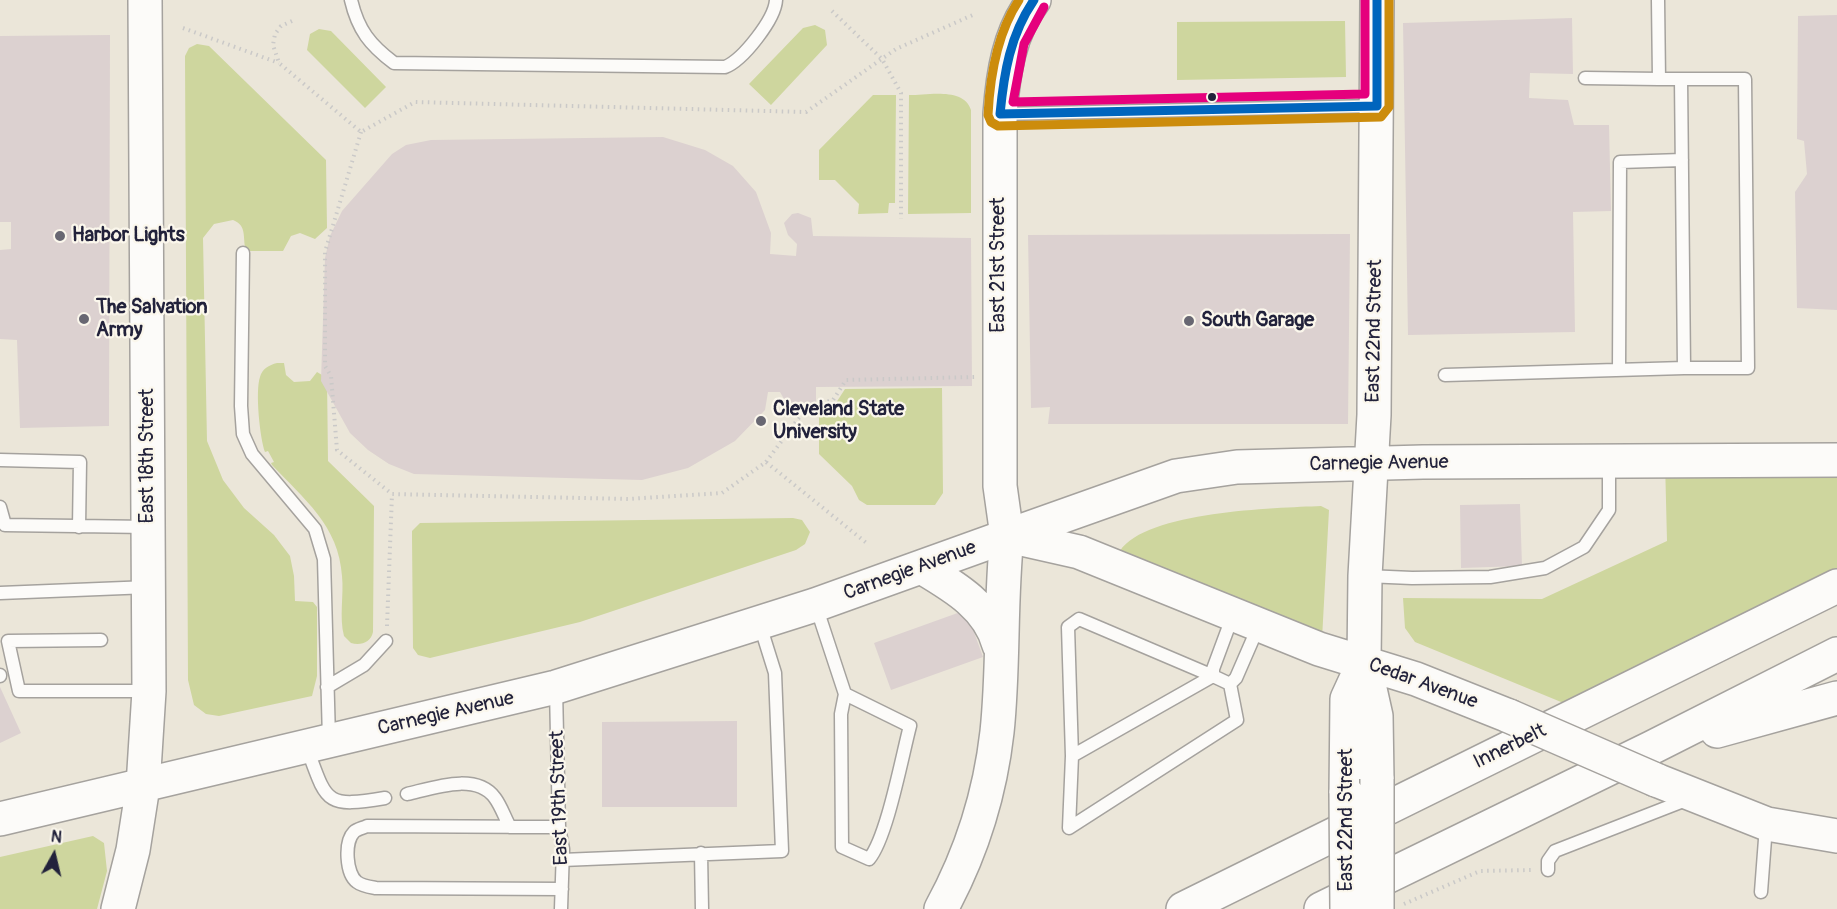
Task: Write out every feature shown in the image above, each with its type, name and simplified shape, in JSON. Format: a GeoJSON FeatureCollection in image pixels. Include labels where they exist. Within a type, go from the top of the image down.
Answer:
{"type":"FeatureCollection","features":[{"type":"Feature","properties":{"kind":"main road","name":"East 18th Street"},"geometry":{"type":"LineString","coordinates":[[118,909],[133,850],[143,786],[149,691],[145,0]]}},
{"type":"Feature","properties":{"kind":"main road","name":"East 21st Street"},"geometry":{"type":"LineString","coordinates":[[941,909],[959,874],[984,802],[997,732],[1006,536],[1000,486],[1000,114],[1005,65],[1026,11],[1035,0]]}},
{"type":"Feature","properties":{"kind":"main road","name":"East 22nd Street"},"geometry":{"type":"LineString","coordinates":[[1377,0],[1372,464],[1365,576],[1364,662],[1376,716],[1377,779],[1390,907]]}},
{"type":"Feature","properties":{"kind":"main road","name":"Carnegie Avenue"},"geometry":{"type":"LineString","coordinates":[[0,819],[556,687],[815,605],[1142,486],[1208,470],[1372,464],[1837,460]]}},
{"type":"Feature","properties":{"kind":"main road","name":"Cedar Avenue"},"geometry":{"type":"LineString","coordinates":[[1006,536],[1079,552],[1319,649],[1416,679],[1509,716],[1693,797],[1767,824],[1837,836]]}},
{"type":"Feature","properties":{"kind":"main road"},"geometry":{"type":"LineString","coordinates":[[923,567],[970,599],[988,621],[1000,650]]}},
{"type":"Feature","properties":{"kind":"main road","name":"Innerbelt"},"geometry":{"type":"LineString","coordinates":[[1183,909],[1837,586]]}},
{"type":"Feature","properties":{"kind":"main road"},"geometry":{"type":"LineString","coordinates":[[1321,909],[1651,748],[1837,654]]}},
{"type":"Feature","properties":{"kind":"main road","name":"East 22nd Street"},"geometry":{"type":"LineString","coordinates":[[1347,909],[1347,699],[1364,662]]}},
{"type":"Feature","properties":{"kind":"main road"},"geometry":{"type":"LineString","coordinates":[[1651,748],[1837,698]]}},
{"type":"Feature","properties":{"kind":"lane"},"geometry":{"type":"LineString","coordinates":[[351,0],[354,15],[370,45],[394,63],[725,67],[736,62],[776,11],[776,0]]}},
{"type":"Feature","properties":{"kind":"lane"},"geometry":{"type":"LineString","coordinates":[[1658,0],[1659,80]]}},
{"type":"Feature","properties":{"kind":"lane"},"geometry":{"type":"LineString","coordinates":[[1445,375],[1748,368],[1745,79],[1586,78]]}},
{"type":"Feature","properties":{"kind":"lane"},"geometry":{"type":"LineString","coordinates":[[1681,79],[1684,368]]}},
{"type":"Feature","properties":{"kind":"lane"},"geometry":{"type":"LineString","coordinates":[[1000,114],[1377,106]]}},
{"type":"Feature","properties":{"kind":"lane"},"geometry":{"type":"LineString","coordinates":[[1619,370],[1620,162],[1682,160]]}},
{"type":"Feature","properties":{"kind":"lane"},"geometry":{"type":"LineString","coordinates":[[243,254],[241,406],[243,434],[252,454],[315,529],[324,559],[327,687],[318,745],[324,793],[332,801],[344,804],[385,798]]}},
{"type":"Feature","properties":{"kind":"lane"},"geometry":{"type":"LineString","coordinates":[[0,460],[80,462],[79,527]]}},
{"type":"Feature","properties":{"kind":"lane"},"geometry":{"type":"LineString","coordinates":[[1365,576],[1490,577],[1545,568],[1584,547],[1609,510],[1609,461]]}},
{"type":"Feature","properties":{"kind":"lane"},"geometry":{"type":"LineString","coordinates":[[0,507],[5,525],[149,527]]}},
{"type":"Feature","properties":{"kind":"lane"},"geometry":{"type":"LineString","coordinates":[[0,593],[149,587]]}},
{"type":"Feature","properties":{"kind":"lane"},"geometry":{"type":"LineString","coordinates":[[815,605],[845,694],[841,714],[842,847],[869,859],[874,853],[889,807],[910,726],[845,694]]}},
{"type":"Feature","properties":{"kind":"lane"},"geometry":{"type":"LineString","coordinates":[[1079,619],[1230,684],[1238,720],[1069,828],[1072,756],[1068,627],[1079,619]]}},
{"type":"Feature","properties":{"kind":"lane"},"geometry":{"type":"LineString","coordinates":[[1072,756],[1213,676],[1247,619]]}},
{"type":"Feature","properties":{"kind":"lane"},"geometry":{"type":"LineString","coordinates":[[1230,684],[1236,678],[1247,619]]}},
{"type":"Feature","properties":{"kind":"lane"},"geometry":{"type":"LineString","coordinates":[[562,860],[782,851],[774,673],[759,623]]}},
{"type":"Feature","properties":{"kind":"lane"},"geometry":{"type":"LineString","coordinates":[[101,640],[4,641],[19,691],[149,691]]}},
{"type":"Feature","properties":{"kind":"lane"},"geometry":{"type":"LineString","coordinates":[[327,687],[364,665],[386,641]]}},
{"type":"Feature","properties":{"kind":"lane","name":"East 19th Street"},"geometry":{"type":"LineString","coordinates":[[556,687],[558,827],[562,860],[561,909]]}},
{"type":"Feature","properties":{"kind":"lane"},"geometry":{"type":"LineString","coordinates":[[407,794],[445,786],[479,785],[495,797],[510,827]]}},
{"type":"Feature","properties":{"kind":"lane"},"geometry":{"type":"LineString","coordinates":[[1548,870],[1548,861],[1555,851],[1693,797]]}},
{"type":"Feature","properties":{"kind":"lane"},"geometry":{"type":"LineString","coordinates":[[1761,892],[1767,824]]}},
{"type":"Feature","properties":{"kind":"lane"},"geometry":{"type":"LineString","coordinates":[[558,827],[367,826],[355,831],[352,835],[348,860],[351,877],[363,885],[376,888],[562,889]]}},
{"type":"Feature","properties":{"kind":"lane"},"geometry":{"type":"LineString","coordinates":[[701,853],[702,909]]}},
{"type":"Feature","properties":{"kind":"path"},"geometry":{"type":"LineString","coordinates":[[832,11],[882,59],[901,93],[901,219]]}},
{"type":"Feature","properties":{"kind":"path"},"geometry":{"type":"LineString","coordinates":[[975,14],[896,49],[806,112],[415,102],[361,132],[325,252],[325,366],[331,376],[337,450],[392,494],[628,499],[722,493],[766,462],[807,407],[833,400],[846,380],[978,377]]}},
{"type":"Feature","properties":{"kind":"path"},"geometry":{"type":"LineString","coordinates":[[279,63],[273,45],[275,34],[281,26],[292,21]]}},
{"type":"Feature","properties":{"kind":"path"},"geometry":{"type":"LineString","coordinates":[[183,28],[279,63],[361,132]]}},
{"type":"Feature","properties":{"kind":"path"},"geometry":{"type":"LineString","coordinates":[[766,462],[869,545]]}},
{"type":"Feature","properties":{"kind":"path"},"geometry":{"type":"LineString","coordinates":[[386,641],[392,494]]}},
{"type":"Feature","properties":{"kind":"path"},"geometry":{"type":"LineString","coordinates":[[1390,907],[1480,871],[1548,870]]}},
{"type":"Feature","properties":{"kind":"green space"},"geometry":{"type":"Polygon","coordinates":[[[1345,21],[1346,77],[1177,80],[1177,22],[1345,21]]]}},
{"type":"Feature","properties":{"kind":"green space"},"geometry":{"type":"Polygon","coordinates":[[[815,25],[825,30],[827,45],[771,105],[749,84],[803,28],[815,25]]]}},
{"type":"Feature","properties":{"kind":"green space"},"geometry":{"type":"Polygon","coordinates":[[[319,29],[331,31],[386,87],[365,108],[307,50],[310,34],[319,29]]]}},
{"type":"Feature","properties":{"kind":"green space"},"geometry":{"type":"Polygon","coordinates":[[[197,44],[209,46],[326,160],[327,228],[315,239],[300,233],[291,236],[283,251],[246,251],[243,229],[233,220],[214,224],[203,238],[207,441],[223,480],[244,508],[274,535],[290,556],[295,601],[313,602],[317,607],[317,676],[312,696],[219,716],[206,714],[194,705],[188,680],[185,56],[189,48],[197,44]]]}},
{"type":"Feature","properties":{"kind":"green space"},"geometry":{"type":"Polygon","coordinates":[[[873,95],[896,95],[895,203],[889,203],[888,213],[858,214],[859,204],[835,180],[819,180],[819,150],[873,95]]]}},
{"type":"Feature","properties":{"kind":"green space"},"geometry":{"type":"Polygon","coordinates":[[[909,95],[953,95],[967,103],[971,110],[971,213],[908,214],[909,95]]]}},
{"type":"Feature","properties":{"kind":"green space"},"geometry":{"type":"Polygon","coordinates":[[[277,363],[284,363],[286,375],[294,382],[310,381],[317,372],[327,378],[328,461],[374,506],[373,632],[368,641],[362,643],[351,643],[344,636],[342,576],[334,542],[327,528],[318,514],[272,465],[271,463],[274,462],[268,451],[265,452],[259,415],[259,384],[264,370],[277,363]]]}},
{"type":"Feature","properties":{"kind":"green space"},"geometry":{"type":"Polygon","coordinates":[[[942,388],[943,493],[935,505],[867,505],[859,500],[852,486],[819,454],[819,410],[834,406],[845,389],[942,388]]]}},
{"type":"Feature","properties":{"kind":"green space"},"geometry":{"type":"Polygon","coordinates":[[[1837,460],[1837,586],[1583,711],[1415,642],[1405,628],[1403,598],[1542,599],[1667,541],[1665,461],[1837,460]]]}},
{"type":"Feature","properties":{"kind":"green space"},"geometry":{"type":"Polygon","coordinates":[[[1321,506],[1329,510],[1322,639],[1120,551],[1134,538],[1156,527],[1183,520],[1213,514],[1321,506]]]}},
{"type":"Feature","properties":{"kind":"green space"},"geometry":{"type":"Polygon","coordinates":[[[793,518],[802,520],[810,532],[805,544],[796,550],[580,622],[430,658],[418,655],[413,648],[412,531],[420,523],[793,518]]]}},
{"type":"Feature","properties":{"kind":"green space"},"geometry":{"type":"Polygon","coordinates":[[[93,836],[104,843],[107,871],[97,909],[0,909],[0,857],[93,836]]]}},
{"type":"Feature","properties":{"kind":"building"},"geometry":{"type":"Polygon","coordinates":[[[1837,15],[1837,310],[1797,308],[1795,192],[1807,174],[1804,141],[1797,139],[1798,16],[1837,15]]]}},
{"type":"Feature","properties":{"kind":"building"},"geometry":{"type":"Polygon","coordinates":[[[1572,18],[1573,74],[1530,73],[1529,98],[1568,100],[1574,125],[1609,125],[1611,211],[1573,212],[1575,332],[1408,335],[1403,23],[1572,18]]]}},
{"type":"Feature","properties":{"kind":"building","name":"Harbor Lights"},"geometry":{"type":"Polygon","coordinates":[[[110,35],[109,426],[20,428],[17,340],[0,339],[0,250],[11,249],[11,222],[0,222],[0,36],[110,35]]]}},
{"type":"Feature","properties":{"kind":"building"},"geometry":{"type":"Polygon","coordinates":[[[663,137],[705,150],[733,166],[756,192],[771,233],[770,254],[796,256],[797,244],[788,235],[784,223],[792,214],[798,213],[811,218],[813,236],[971,238],[972,386],[816,387],[816,402],[808,411],[788,406],[780,392],[768,392],[765,410],[735,441],[688,468],[642,480],[414,474],[389,464],[368,450],[350,433],[321,381],[325,258],[330,236],[342,211],[392,154],[406,145],[431,140],[663,137]]]}},
{"type":"Feature","properties":{"kind":"building","name":"South Garage"},"geometry":{"type":"Polygon","coordinates":[[[1350,234],[1348,424],[1048,424],[1050,407],[1031,408],[1028,235],[1350,234]]]}},
{"type":"Feature","properties":{"kind":"building"},"geometry":{"type":"Polygon","coordinates":[[[1520,504],[1522,566],[1461,568],[1460,505],[1520,504]]]}},
{"type":"Feature","properties":{"kind":"building"},"geometry":{"type":"Polygon","coordinates":[[[966,610],[983,657],[891,690],[874,643],[966,610]]]}},
{"type":"Feature","properties":{"kind":"building"},"geometry":{"type":"Polygon","coordinates":[[[0,687],[21,733],[0,743],[0,687]]]}},
{"type":"Feature","properties":{"kind":"building"},"geometry":{"type":"Polygon","coordinates":[[[737,721],[737,807],[602,807],[602,722],[737,721]]]}},
{"type":"Feature","properties":{"kind":"transit line"},"geometry":{"type":"LineString","coordinates":[[1019,0],[1005,26],[993,70],[988,115],[991,122],[998,126],[1381,117],[1389,107],[1389,0]]}},
{"type":"Feature","properties":{"kind":"transit line"},"geometry":{"type":"LineString","coordinates":[[1034,0],[1014,41],[1000,114],[1377,106],[1377,0]]}},
{"type":"Feature","properties":{"kind":"transit line"},"geometry":{"type":"LineString","coordinates":[[1044,7],[1024,44],[1013,102],[1365,94],[1365,0]]}},
{"type":"Feature","properties":{"kind":"place","name":"Harbor Lights"},"geometry":{"type":"Point","coordinates":[60,236]}},
{"type":"Feature","properties":{"kind":"place","name":"The Salvation Army"},"geometry":{"type":"Point","coordinates":[84,319]}},
{"type":"Feature","properties":{"kind":"place","name":"South Garage"},"geometry":{"type":"Point","coordinates":[1189,321]}},
{"type":"Feature","properties":{"kind":"place","name":"Cleveland State University"},"geometry":{"type":"Point","coordinates":[761,421]}}]}
